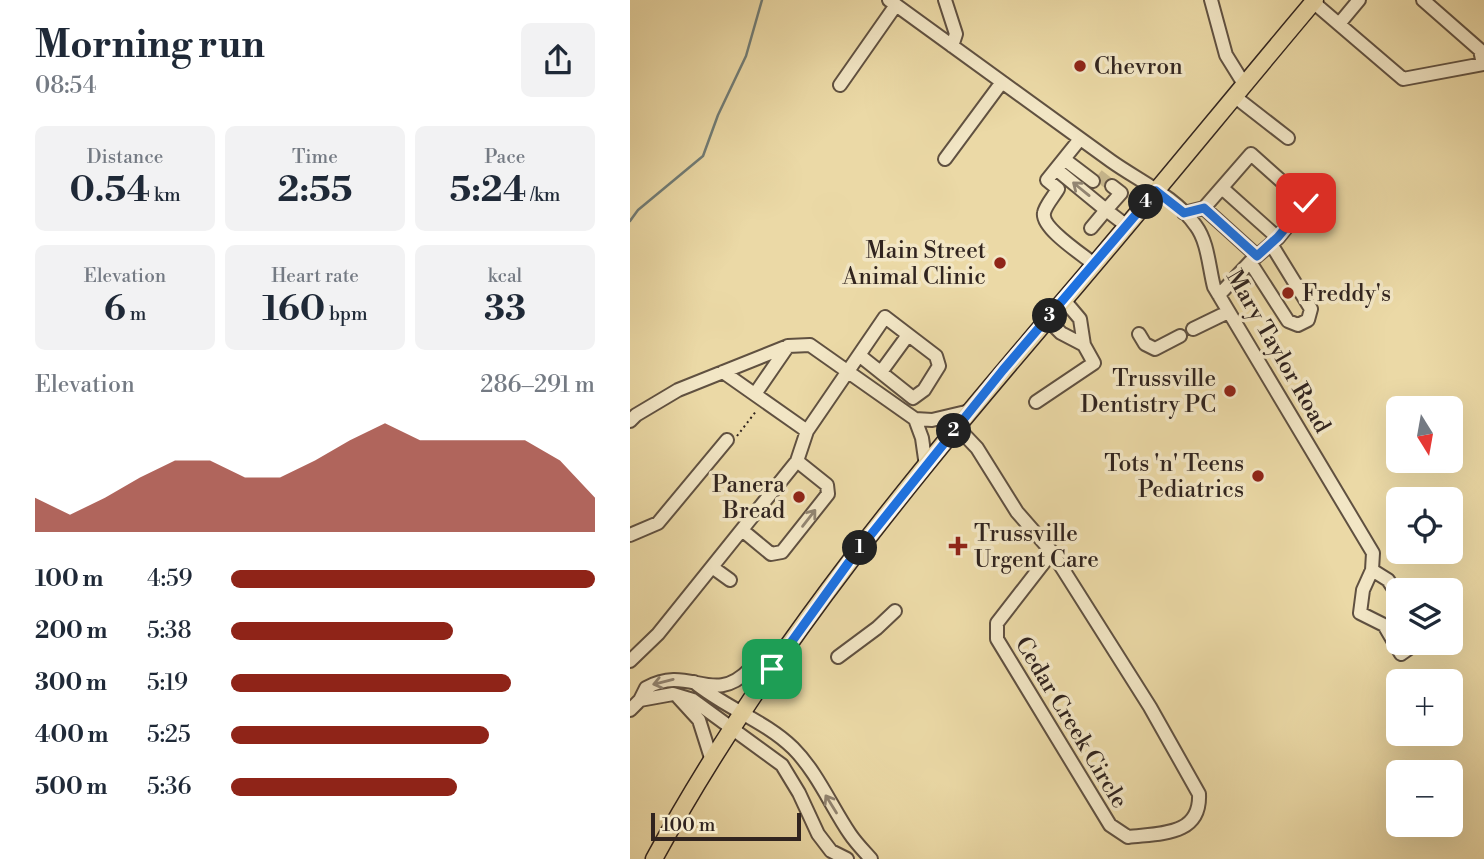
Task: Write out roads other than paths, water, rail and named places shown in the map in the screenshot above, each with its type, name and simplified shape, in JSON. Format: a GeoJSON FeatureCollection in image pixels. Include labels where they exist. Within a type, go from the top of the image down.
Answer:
{"type":"FeatureCollection","features":[{"type":"Feature","properties":{"kind":"main road"},"geometry":{"type":"LineString","coordinates":[[654,859],[731,730],[849,562],[970,411],[1314,1]]}},
{"type":"Feature","properties":{"kind":"street"},"geometry":{"type":"LineString","coordinates":[[945,0],[956,34],[952,46]]}},
{"type":"Feature","properties":{"kind":"street"},"geometry":{"type":"LineString","coordinates":[[1211,0],[1239,90],[1288,138]]}},
{"type":"Feature","properties":{"kind":"street"},"geometry":{"type":"LineString","coordinates":[[1339,24],[1359,0]]}},
{"type":"Feature","properties":{"kind":"street"},"geometry":{"type":"LineString","coordinates":[[1314,1],[1403,79],[1483,64],[1480,50],[1423,0]]}},
{"type":"Feature","properties":{"kind":"street"},"geometry":{"type":"LineString","coordinates":[[840,85],[892,2]]}},
{"type":"Feature","properties":{"kind":"street","name":"Mary Taylor Road"},"geometry":{"type":"LineString","coordinates":[[892,2],[1156,191],[1196,226],[1204,242],[1214,288],[1373,553],[1372,570]]}},
{"type":"Feature","properties":{"kind":"street"},"geometry":{"type":"LineString","coordinates":[[945,159],[1002,82]]}},
{"type":"Feature","properties":{"kind":"street"},"geometry":{"type":"LineString","coordinates":[[1080,139],[1046,180],[1058,189],[1044,213],[1050,229],[1094,264]]}},
{"type":"Feature","properties":{"kind":"street"},"geometry":{"type":"LineString","coordinates":[[1184,213],[1204,208],[1251,154],[1306,203],[1275,241],[1253,259],[1219,295]]}},
{"type":"Feature","properties":{"kind":"street"},"geometry":{"type":"LineString","coordinates":[[1063,160],[1096,178]]}},
{"type":"Feature","properties":{"kind":"street"},"geometry":{"type":"LineString","coordinates":[[1063,160],[1106,210],[1127,226]]}},
{"type":"Feature","properties":{"kind":"street"},"geometry":{"type":"LineString","coordinates":[[1204,208],[1253,259],[1288,321],[1298,326],[1308,320],[1311,309],[1275,241],[1222,188]]}},
{"type":"Feature","properties":{"kind":"street"},"geometry":{"type":"LineString","coordinates":[[1091,228],[1106,210],[1114,193]]}},
{"type":"Feature","properties":{"kind":"street"},"geometry":{"type":"LineString","coordinates":[[1036,402],[1094,362],[1084,345],[1080,319],[1064,300]]}},
{"type":"Feature","properties":{"kind":"street"},"geometry":{"type":"LineString","coordinates":[[1192,328],[1228,312]]}},
{"type":"Feature","properties":{"kind":"street"},"geometry":{"type":"LineString","coordinates":[[630,661],[658,634],[797,461],[807,431],[847,373],[859,355],[885,317],[936,356],[939,366],[924,390],[913,398],[859,355]]}},
{"type":"Feature","properties":{"kind":"street"},"geometry":{"type":"LineString","coordinates":[[1047,319],[1061,333],[1084,345]]}},
{"type":"Feature","properties":{"kind":"street"},"geometry":{"type":"LineString","coordinates":[[1139,334],[1145,344],[1155,349],[1180,336]]}},
{"type":"Feature","properties":{"kind":"street"},"geometry":{"type":"LineString","coordinates":[[881,372],[908,335]]}},
{"type":"Feature","properties":{"kind":"street"},"geometry":{"type":"LineString","coordinates":[[630,421],[678,390],[788,346],[810,345],[915,419],[932,420],[970,411]]}},
{"type":"Feature","properties":{"kind":"street"},"geometry":{"type":"LineString","coordinates":[[755,394],[788,346]]}},
{"type":"Feature","properties":{"kind":"street"},"geometry":{"type":"LineString","coordinates":[[723,372],[807,431]]}},
{"type":"Feature","properties":{"kind":"street"},"geometry":{"type":"LineString","coordinates":[[915,419],[922,438],[926,466]]}},
{"type":"Feature","properties":{"kind":"street","name":"Cedar Creek Circle"},"geometry":{"type":"LineString","coordinates":[[957,427],[977,447],[1017,512],[1052,552],[1150,707],[1199,794],[1199,808],[1193,821],[1172,831],[1128,837],[1110,825],[997,639],[997,623],[1052,552]]}},
{"type":"Feature","properties":{"kind":"street"},"geometry":{"type":"LineString","coordinates":[[630,535],[658,523],[727,440]]}},
{"type":"Feature","properties":{"kind":"street"},"geometry":{"type":"LineString","coordinates":[[742,530],[771,554],[782,552],[828,494],[827,485],[797,461]]}},
{"type":"Feature","properties":{"kind":"street"},"geometry":{"type":"LineString","coordinates":[[712,567],[730,580]]}},
{"type":"Feature","properties":{"kind":"street"},"geometry":{"type":"LineString","coordinates":[[1386,579],[1372,570],[1363,590],[1360,612],[1386,628]]}},
{"type":"Feature","properties":{"kind":"street"},"geometry":{"type":"LineString","coordinates":[[838,657],[895,611]]}},
{"type":"Feature","properties":{"kind":"street"},"geometry":{"type":"LineString","coordinates":[[630,710],[640,700],[646,688],[663,680],[684,679],[725,686],[734,684],[750,669],[772,669]]}},
{"type":"Feature","properties":{"kind":"street"},"geometry":{"type":"LineString","coordinates":[[694,682],[792,747],[807,764],[851,835],[871,859]]}},
{"type":"Feature","properties":{"kind":"street"},"geometry":{"type":"LineString","coordinates":[[640,700],[675,695],[692,700],[782,765],[799,793],[818,834],[831,850],[847,859]]}},
{"type":"Feature","properties":{"kind":"street"},"geometry":{"type":"LineString","coordinates":[[675,695],[699,720],[712,761]]}},
{"type":"Feature","properties":{"kind":"waterway"},"geometry":{"type":"LineString","coordinates":[[630,221],[638,210],[703,156],[718,115],[746,56],[762,0]]}},
{"type":"Feature","properties":{"kind":"tunnel"},"geometry":{"type":"LineString","coordinates":[[1098,175],[1112,186]]}},
{"type":"Feature","properties":{"kind":"place","name":"Chevron"},"geometry":{"type":"Point","coordinates":[1080,66]}},
{"type":"Feature","properties":{"kind":"place","name":"Main Street Animal Clinic"},"geometry":{"type":"Point","coordinates":[1000,263]}},
{"type":"Feature","properties":{"kind":"place","name":"Freddy's"},"geometry":{"type":"Point","coordinates":[1288,293]}},
{"type":"Feature","properties":{"kind":"place","name":"Trussville Dentistry PC"},"geometry":{"type":"Point","coordinates":[1230,391]}},
{"type":"Feature","properties":{"kind":"place","name":"Tots 'n' Teens Pediatrics"},"geometry":{"type":"Point","coordinates":[1258,476]}},
{"type":"Feature","properties":{"kind":"place","name":"Panera Bread"},"geometry":{"type":"Point","coordinates":[799,497]}},
{"type":"Feature","properties":{"kind":"place","name":"Trussville Urgent Care"},"geometry":{"type":"Point","coordinates":[958,546]}}]}
